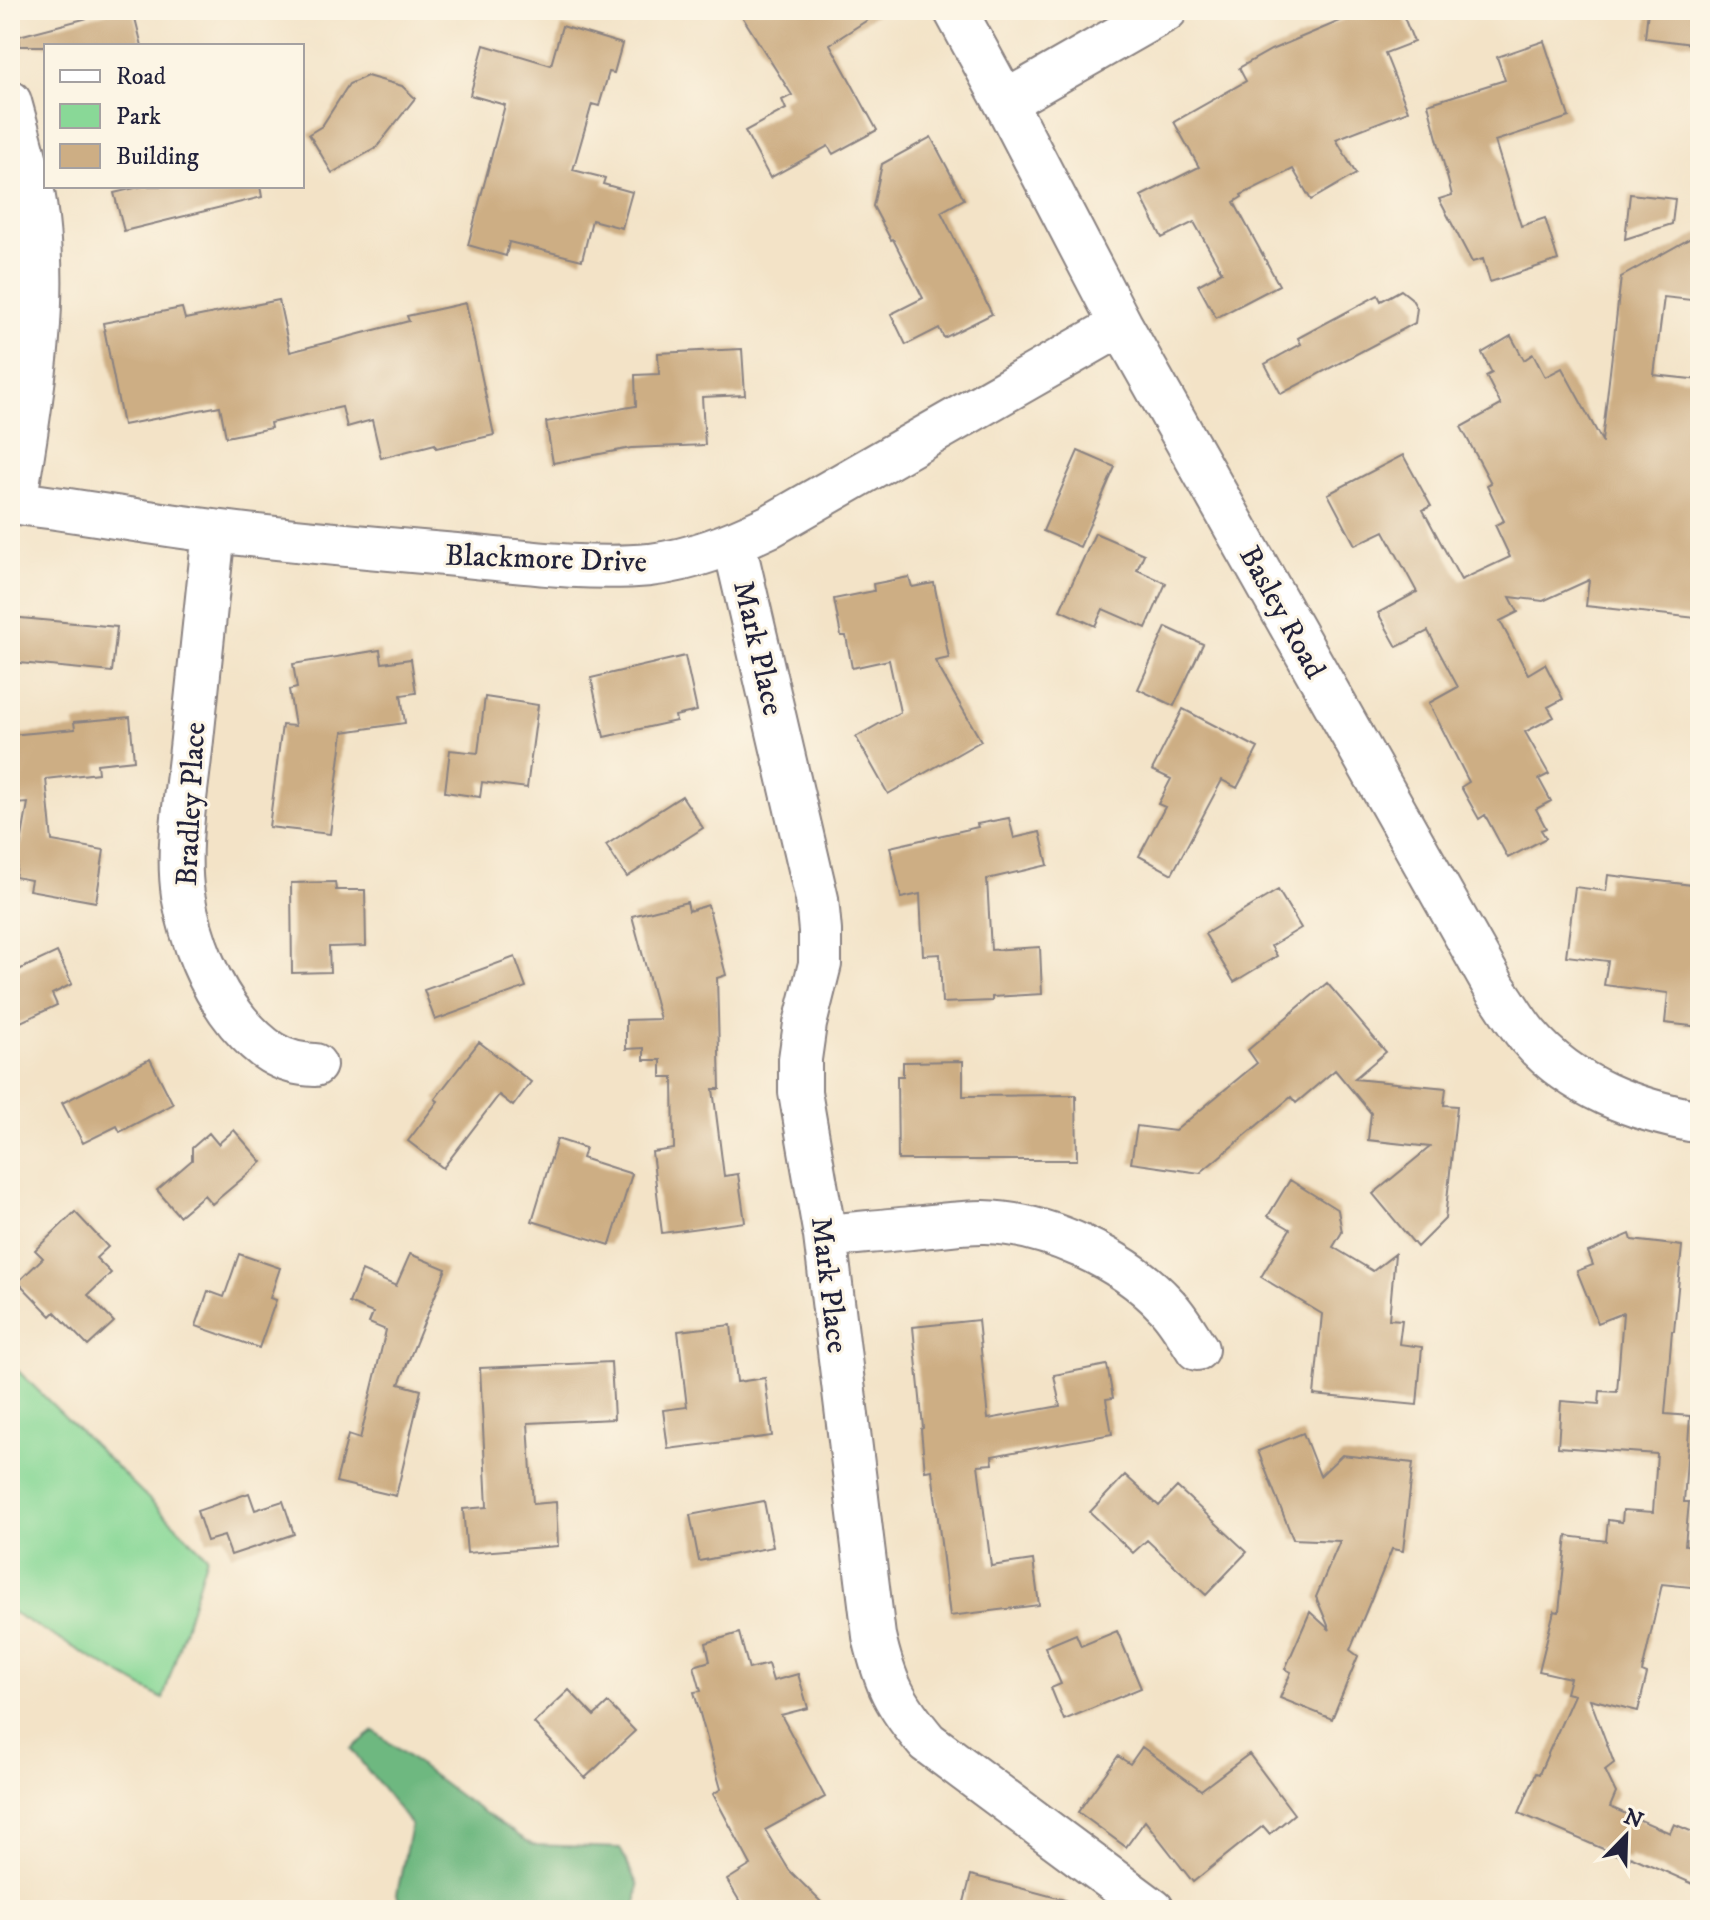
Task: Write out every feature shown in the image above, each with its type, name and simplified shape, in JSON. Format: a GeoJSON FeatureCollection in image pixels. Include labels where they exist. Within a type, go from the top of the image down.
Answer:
{"type":"FeatureCollection","features":[{"type":"Feature","properties":{"kind":"street","name":"Basley Road"},"geometry":{"type":"LineString","coordinates":[[955,10],[1121,325],[1496,990],[1528,1037],[1557,1064],[1591,1088],[1632,1106],[1700,1122]]}},
{"type":"Feature","properties":{"kind":"street"},"geometry":{"type":"LineString","coordinates":[[1005,102],[1166,10]]}},
{"type":"Feature","properties":{"kind":"street"},"geometry":{"type":"LineString","coordinates":[[10,102],[35,204],[41,312],[35,384],[13,502]]}},
{"type":"Feature","properties":{"kind":"street","name":"Blackmore Drive"},"geometry":{"type":"LineString","coordinates":[[13,502],[214,531],[424,553],[594,566],[649,565],[692,557],[734,543],[770,526],[1121,325]]}},
{"type":"Feature","properties":{"kind":"street","name":"Bradley Place"},"geometry":{"type":"LineString","coordinates":[[214,531],[185,804],[181,851],[183,893],[192,933],[208,975],[229,1010],[251,1037],[267,1050],[299,1065],[315,1065]]}},
{"type":"Feature","properties":{"kind":"street","name":"Mark Place"},"geometry":{"type":"LineString","coordinates":[[734,543],[817,899],[820,964],[805,1024],[800,1059],[800,1092],[825,1236],[874,1636],[881,1667],[891,1693],[927,1742],[1153,1910]]}},
{"type":"Feature","properties":{"kind":"street"},"geometry":{"type":"LineString","coordinates":[[825,1236],[985,1222],[1010,1224],[1040,1232],[1070,1242],[1137,1279],[1165,1304],[1197,1349]]}},
{"type":"Feature","properties":{"kind":"green space"},"geometry":{"type":"Polygon","coordinates":[[[10,1363],[207,1556],[163,1699],[10,1611],[10,1363]]]}},
{"type":"Feature","properties":{"kind":"green space"},"geometry":{"type":"Polygon","coordinates":[[[374,1731],[461,1797],[533,1845],[620,1848],[638,1886],[636,1910],[402,1910],[397,1894],[411,1825],[351,1749],[374,1731]]]}},
{"type":"Feature","properties":{"kind":"building"},"geometry":{"type":"Polygon","coordinates":[[[118,10],[133,10],[142,44],[20,46],[19,36],[118,10]]]}},
{"type":"Feature","properties":{"kind":"building"},"geometry":{"type":"Polygon","coordinates":[[[738,10],[883,10],[830,44],[877,130],[833,154],[828,146],[770,178],[745,131],[786,109],[782,100],[792,95],[738,10]]]}},
{"type":"Feature","properties":{"kind":"building"},"geometry":{"type":"Polygon","coordinates":[[[1366,10],[1401,10],[1414,42],[1385,53],[1408,111],[1336,139],[1356,174],[1311,200],[1293,169],[1241,195],[1234,202],[1279,285],[1216,318],[1198,285],[1222,272],[1194,222],[1162,238],[1141,196],[1199,167],[1174,122],[1246,81],[1239,68],[1271,50],[1366,10]]]}},
{"type":"Feature","properties":{"kind":"building"},"geometry":{"type":"Polygon","coordinates":[[[1648,10],[1700,10],[1700,45],[1645,38],[1648,10]]]}},
{"type":"Feature","properties":{"kind":"building"},"geometry":{"type":"Polygon","coordinates":[[[562,26],[622,44],[614,73],[609,72],[599,106],[592,104],[573,170],[605,178],[603,184],[632,192],[622,228],[592,220],[582,260],[509,242],[506,256],[468,245],[505,105],[470,95],[484,45],[551,65],[562,26]]]}},
{"type":"Feature","properties":{"kind":"building"},"geometry":{"type":"Polygon","coordinates":[[[1544,41],[1569,117],[1495,141],[1521,226],[1545,218],[1558,260],[1490,282],[1483,259],[1472,262],[1439,199],[1452,195],[1428,104],[1505,80],[1497,57],[1544,41]]]}},
{"type":"Feature","properties":{"kind":"building"},"geometry":{"type":"Polygon","coordinates":[[[367,76],[402,86],[415,98],[376,148],[332,173],[309,134],[322,126],[349,84],[367,76]]]}},
{"type":"Feature","properties":{"kind":"building"},"geometry":{"type":"Polygon","coordinates":[[[931,137],[964,199],[941,212],[992,314],[944,338],[939,328],[906,345],[891,314],[923,298],[873,206],[882,164],[931,137]]]}},
{"type":"Feature","properties":{"kind":"building"},"geometry":{"type":"Polygon","coordinates":[[[135,188],[260,188],[262,197],[124,231],[114,193],[135,188]]]}},
{"type":"Feature","properties":{"kind":"building"},"geometry":{"type":"Polygon","coordinates":[[[1630,194],[1675,199],[1672,224],[1625,239],[1630,194]]]}},
{"type":"Feature","properties":{"kind":"building"},"geometry":{"type":"Polygon","coordinates":[[[1700,233],[1700,301],[1664,297],[1654,375],[1700,380],[1700,582],[1696,618],[1586,606],[1589,580],[1543,601],[1510,597],[1518,612],[1500,621],[1528,674],[1545,664],[1563,699],[1548,707],[1554,717],[1525,732],[1549,774],[1539,779],[1551,801],[1536,809],[1546,828],[1541,830],[1546,838],[1508,858],[1485,815],[1479,819],[1461,787],[1469,782],[1429,703],[1458,687],[1428,631],[1397,647],[1378,613],[1417,592],[1384,531],[1355,545],[1328,494],[1403,455],[1431,506],[1423,510],[1461,580],[1510,557],[1495,525],[1504,521],[1487,485],[1491,483],[1461,427],[1501,405],[1486,376],[1492,373],[1482,353],[1511,336],[1524,360],[1533,354],[1545,377],[1562,368],[1602,441],[1621,277],[1700,233]]]}},
{"type":"Feature","properties":{"kind":"building"},"geometry":{"type":"Polygon","coordinates":[[[1401,290],[1417,308],[1415,323],[1281,394],[1265,364],[1301,344],[1298,338],[1378,295],[1381,301],[1401,290]]]}},
{"type":"Feature","properties":{"kind":"building"},"geometry":{"type":"Polygon","coordinates":[[[279,300],[290,352],[409,321],[407,316],[466,303],[494,435],[436,448],[435,444],[381,458],[372,420],[347,427],[342,407],[270,423],[271,428],[226,437],[220,406],[123,425],[103,323],[182,308],[185,319],[279,300]]]}},
{"type":"Feature","properties":{"kind":"building"},"geometry":{"type":"Polygon","coordinates":[[[742,349],[745,395],[702,397],[705,445],[631,448],[553,463],[546,422],[636,406],[635,375],[659,374],[658,353],[742,349]]]}},
{"type":"Feature","properties":{"kind":"building"},"geometry":{"type":"Polygon","coordinates":[[[1078,451],[1115,467],[1080,547],[1043,531],[1078,451]]]}},
{"type":"Feature","properties":{"kind":"building"},"geometry":{"type":"Polygon","coordinates":[[[1095,533],[1144,554],[1137,570],[1166,583],[1146,628],[1103,609],[1095,626],[1060,610],[1095,533]]]}},
{"type":"Feature","properties":{"kind":"building"},"geometry":{"type":"Polygon","coordinates":[[[909,577],[912,587],[934,583],[949,658],[935,661],[981,741],[888,794],[856,737],[900,712],[889,660],[852,668],[846,636],[841,636],[834,599],[874,591],[873,584],[909,577]]]}},
{"type":"Feature","properties":{"kind":"building"},"geometry":{"type":"Polygon","coordinates":[[[10,617],[117,627],[112,672],[10,662],[10,617]]]}},
{"type":"Feature","properties":{"kind":"building"},"geometry":{"type":"Polygon","coordinates":[[[1166,627],[1203,644],[1174,706],[1138,689],[1166,627]]]}},
{"type":"Feature","properties":{"kind":"building"},"geometry":{"type":"Polygon","coordinates":[[[380,650],[382,663],[411,659],[416,693],[401,695],[405,723],[343,732],[330,834],[269,827],[282,725],[295,726],[289,690],[297,688],[293,664],[380,650]]]}},
{"type":"Feature","properties":{"kind":"building"},"geometry":{"type":"Polygon","coordinates":[[[685,656],[697,711],[675,716],[676,721],[604,737],[591,678],[685,656]]]}},
{"type":"Feature","properties":{"kind":"building"},"geometry":{"type":"Polygon","coordinates":[[[485,697],[538,705],[527,788],[482,782],[480,797],[445,792],[450,750],[478,753],[485,697]]]}},
{"type":"Feature","properties":{"kind":"building"},"geometry":{"type":"Polygon","coordinates":[[[1183,709],[1258,748],[1237,788],[1222,780],[1172,874],[1139,856],[1165,807],[1158,804],[1171,779],[1152,770],[1183,709]]]}},
{"type":"Feature","properties":{"kind":"building"},"geometry":{"type":"Polygon","coordinates":[[[130,717],[134,760],[97,764],[98,773],[46,779],[52,841],[104,850],[96,902],[29,890],[31,880],[15,877],[28,803],[14,804],[10,735],[75,729],[74,722],[130,717]]]}},
{"type":"Feature","properties":{"kind":"building"},"geometry":{"type":"Polygon","coordinates":[[[682,796],[703,828],[627,877],[606,845],[682,796]]]}},
{"type":"Feature","properties":{"kind":"building"},"geometry":{"type":"Polygon","coordinates":[[[1009,818],[1014,838],[1040,832],[1048,865],[987,879],[991,950],[1040,947],[1042,994],[992,997],[992,1001],[942,1003],[940,954],[923,955],[920,894],[901,898],[890,847],[1009,818]]]}},
{"type":"Feature","properties":{"kind":"building"},"geometry":{"type":"Polygon","coordinates":[[[1608,875],[1700,886],[1700,1027],[1665,1023],[1668,993],[1604,985],[1608,961],[1566,956],[1575,887],[1606,891],[1608,875]]]}},
{"type":"Feature","properties":{"kind":"building"},"geometry":{"type":"Polygon","coordinates":[[[335,882],[336,890],[365,890],[366,946],[329,947],[330,972],[292,973],[291,883],[335,882]]]}},
{"type":"Feature","properties":{"kind":"building"},"geometry":{"type":"Polygon","coordinates":[[[1278,890],[1301,928],[1271,946],[1277,956],[1234,982],[1205,934],[1278,890]]]}},
{"type":"Feature","properties":{"kind":"building"},"geometry":{"type":"Polygon","coordinates":[[[687,902],[689,911],[708,905],[726,975],[717,978],[720,1089],[713,1089],[724,1176],[738,1174],[745,1222],[662,1233],[652,1152],[674,1149],[673,1077],[661,1077],[661,1060],[644,1060],[644,1048],[626,1049],[626,1020],[660,1019],[632,916],[687,902]]]}},
{"type":"Feature","properties":{"kind":"building"},"geometry":{"type":"Polygon","coordinates":[[[57,952],[72,984],[52,994],[57,1005],[10,1027],[10,974],[57,952]]]}},
{"type":"Feature","properties":{"kind":"building"},"geometry":{"type":"Polygon","coordinates":[[[515,957],[526,987],[435,1020],[424,990],[515,957]]]}},
{"type":"Feature","properties":{"kind":"building"},"geometry":{"type":"Polygon","coordinates":[[[1327,983],[1386,1052],[1354,1079],[1446,1088],[1444,1105],[1457,1106],[1445,1219],[1417,1247],[1373,1194],[1430,1147],[1368,1140],[1371,1113],[1335,1070],[1296,1103],[1291,1097],[1200,1173],[1131,1163],[1137,1126],[1175,1131],[1257,1063],[1248,1050],[1327,983]]]}},
{"type":"Feature","properties":{"kind":"building"},"geometry":{"type":"Polygon","coordinates":[[[479,1042],[531,1082],[513,1106],[499,1095],[443,1168],[408,1141],[438,1101],[435,1099],[479,1042]]]}},
{"type":"Feature","properties":{"kind":"building"},"geometry":{"type":"Polygon","coordinates":[[[150,1059],[173,1104],[120,1132],[117,1126],[83,1143],[62,1103],[150,1059]]]}},
{"type":"Feature","properties":{"kind":"building"},"geometry":{"type":"Polygon","coordinates":[[[963,1061],[963,1096],[1076,1095],[1077,1160],[898,1160],[897,1076],[903,1076],[903,1062],[963,1061]]]}},
{"type":"Feature","properties":{"kind":"building"},"geometry":{"type":"Polygon","coordinates":[[[234,1130],[262,1162],[212,1204],[204,1195],[179,1216],[157,1190],[192,1160],[192,1148],[209,1133],[218,1144],[234,1130]]]}},
{"type":"Feature","properties":{"kind":"building"},"geometry":{"type":"Polygon","coordinates":[[[557,1139],[585,1148],[582,1158],[632,1174],[610,1245],[532,1221],[557,1139]]]}},
{"type":"Feature","properties":{"kind":"building"},"geometry":{"type":"Polygon","coordinates":[[[1290,1180],[1338,1210],[1342,1232],[1333,1247],[1373,1271],[1395,1254],[1389,1319],[1402,1320],[1399,1344],[1422,1347],[1417,1405],[1314,1395],[1322,1314],[1261,1277],[1290,1229],[1268,1216],[1290,1180]]]}},
{"type":"Feature","properties":{"kind":"building"},"geometry":{"type":"Polygon","coordinates":[[[75,1212],[108,1247],[96,1258],[111,1273],[88,1295],[114,1322],[88,1346],[55,1312],[51,1316],[18,1282],[43,1258],[35,1250],[75,1212]]]}},
{"type":"Feature","properties":{"kind":"building"},"geometry":{"type":"Polygon","coordinates":[[[1630,1234],[1632,1240],[1682,1246],[1665,1414],[1690,1416],[1684,1502],[1689,1502],[1685,1545],[1700,1547],[1700,1588],[1662,1584],[1642,1672],[1647,1674],[1638,1711],[1590,1699],[1614,1763],[1605,1770],[1616,1793],[1610,1807],[1670,1833],[1674,1824],[1700,1835],[1700,1887],[1519,1813],[1574,1695],[1566,1693],[1570,1678],[1539,1671],[1554,1611],[1559,1612],[1567,1536],[1606,1541],[1608,1520],[1622,1522],[1623,1510],[1653,1512],[1657,1454],[1558,1447],[1561,1401],[1599,1404],[1600,1391],[1617,1392],[1623,1313],[1598,1323],[1577,1271],[1593,1265],[1588,1252],[1630,1234]]]}},
{"type":"Feature","properties":{"kind":"building"},"geometry":{"type":"Polygon","coordinates":[[[239,1254],[280,1268],[270,1298],[276,1300],[259,1348],[196,1326],[208,1291],[224,1297],[239,1254]]]}},
{"type":"Feature","properties":{"kind":"building"},"geometry":{"type":"Polygon","coordinates":[[[410,1254],[446,1269],[399,1384],[421,1390],[396,1496],[336,1482],[348,1435],[360,1439],[386,1330],[369,1323],[373,1313],[349,1303],[362,1271],[396,1286],[410,1254]]]}},
{"type":"Feature","properties":{"kind":"building"},"geometry":{"type":"Polygon","coordinates":[[[978,1320],[988,1419],[1060,1406],[1054,1375],[1107,1365],[1113,1398],[1106,1399],[1112,1434],[992,1456],[993,1464],[978,1465],[991,1566],[1033,1560],[1039,1605],[950,1616],[932,1470],[925,1471],[913,1327],[978,1320]]]}},
{"type":"Feature","properties":{"kind":"building"},"geometry":{"type":"Polygon","coordinates":[[[731,1325],[737,1382],[765,1378],[772,1436],[668,1449],[663,1410],[687,1407],[678,1331],[731,1325]]]}},
{"type":"Feature","properties":{"kind":"building"},"geometry":{"type":"Polygon","coordinates":[[[611,1362],[614,1419],[528,1423],[533,1504],[556,1502],[558,1546],[467,1553],[463,1509],[487,1507],[480,1368],[611,1362]]]}},
{"type":"Feature","properties":{"kind":"building"},"geometry":{"type":"Polygon","coordinates":[[[1303,1433],[1320,1476],[1342,1455],[1413,1463],[1403,1551],[1392,1549],[1350,1650],[1358,1656],[1332,1719],[1280,1698],[1291,1672],[1285,1669],[1310,1612],[1330,1630],[1316,1597],[1340,1541],[1293,1539],[1258,1451],[1303,1433]]]}},
{"type":"Feature","properties":{"kind":"building"},"geometry":{"type":"Polygon","coordinates":[[[1125,1475],[1159,1506],[1177,1487],[1247,1552],[1206,1595],[1147,1540],[1133,1553],[1090,1512],[1125,1475]]]}},
{"type":"Feature","properties":{"kind":"building"},"geometry":{"type":"Polygon","coordinates":[[[249,1493],[255,1510],[283,1501],[294,1534],[231,1555],[224,1536],[207,1541],[197,1511],[249,1493]]]}},
{"type":"Feature","properties":{"kind":"building"},"geometry":{"type":"Polygon","coordinates":[[[764,1501],[773,1547],[699,1561],[690,1515],[764,1501]]]}},
{"type":"Feature","properties":{"kind":"building"},"geometry":{"type":"Polygon","coordinates":[[[1117,1631],[1141,1688],[1064,1720],[1051,1688],[1061,1684],[1045,1647],[1076,1634],[1081,1646],[1117,1631]]]}},
{"type":"Feature","properties":{"kind":"building"},"geometry":{"type":"Polygon","coordinates":[[[739,1633],[749,1669],[768,1664],[773,1681],[798,1674],[808,1708],[781,1715],[825,1797],[765,1830],[789,1870],[829,1910],[762,1910],[755,1902],[743,1907],[727,1880],[751,1865],[713,1794],[721,1789],[694,1692],[701,1691],[694,1666],[710,1661],[706,1643],[739,1633]]]}},
{"type":"Feature","properties":{"kind":"building"},"geometry":{"type":"Polygon","coordinates":[[[569,1690],[594,1716],[608,1703],[635,1731],[585,1778],[534,1723],[569,1690]]]}},
{"type":"Feature","properties":{"kind":"building"},"geometry":{"type":"Polygon","coordinates":[[[1142,1747],[1201,1790],[1249,1754],[1294,1814],[1270,1834],[1263,1826],[1193,1882],[1145,1821],[1126,1847],[1078,1812],[1118,1756],[1130,1764],[1142,1747]]]}},
{"type":"Feature","properties":{"kind":"building"},"geometry":{"type":"Polygon","coordinates":[[[971,1875],[1065,1900],[1064,1910],[962,1910],[971,1875]]]}}]}
